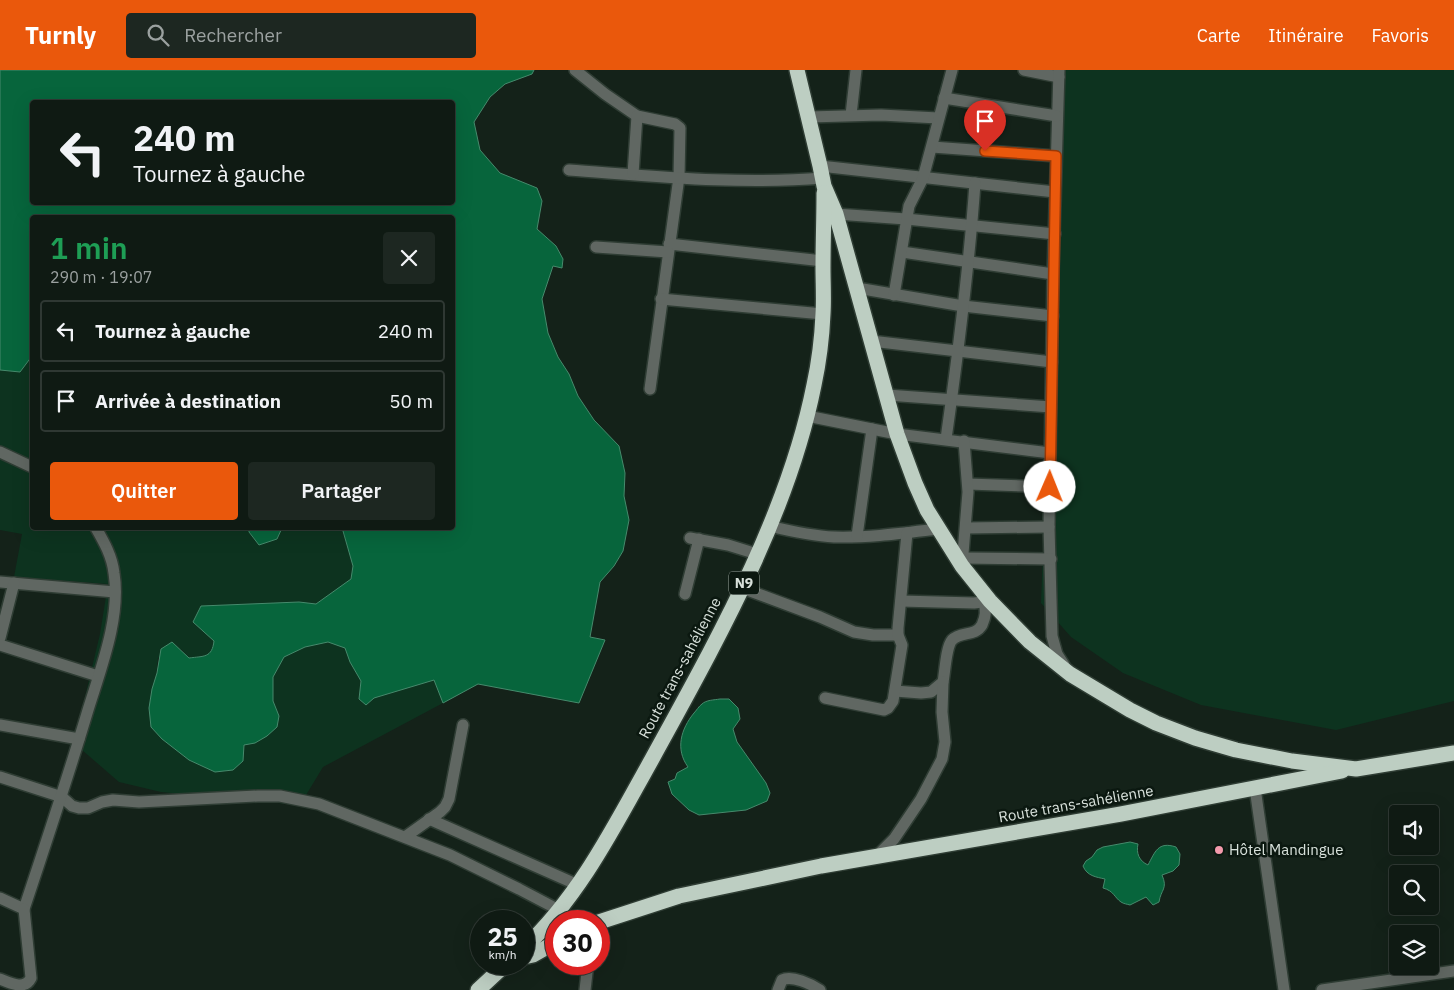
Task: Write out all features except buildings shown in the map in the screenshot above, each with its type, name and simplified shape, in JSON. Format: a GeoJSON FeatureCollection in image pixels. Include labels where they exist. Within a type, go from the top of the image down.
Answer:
{"type":"FeatureCollection","features":[{"type":"Feature","properties":{"kind":"highway"},"geometry":{"type":"LineString","coordinates":[[797,70],[822,177],[836,214],[897,434],[927,510],[938,530],[963,562],[987,602],[1030,642],[1070,674],[1156,723],[1195,738],[1236,750],[1282,760],[1356,769],[1453,755]]}},
{"type":"Feature","properties":{"kind":"highway","name":"Route trans-sahélienne"},"geometry":{"type":"LineString","coordinates":[[559,910],[578,885],[608,837],[742,588],[791,469],[815,383],[823,314],[822,177]]}},
{"type":"Feature","properties":{"kind":"highway","name":"Route trans-sahélienne"},"geometry":{"type":"LineString","coordinates":[[610,918],[679,896],[821,866],[1121,814],[1356,769]]}},
{"type":"Feature","properties":{"kind":"highway","name":"Route trans-sahélienne"},"geometry":{"type":"LineString","coordinates":[[535,939],[545,927]]}},
{"type":"Feature","properties":{"kind":"highway"},"geometry":{"type":"LineString","coordinates":[[478,990],[494,975]]}},
{"type":"Feature","properties":{"kind":"highway","name":"Route trans-sahélienne"},"geometry":{"type":"LineString","coordinates":[[492,990],[506,975]]}},
{"type":"Feature","properties":{"kind":"street"},"geometry":{"type":"LineString","coordinates":[[575,70],[637,116],[677,125],[680,128],[679,177],[650,389]]}},
{"type":"Feature","properties":{"kind":"street"},"geometry":{"type":"LineString","coordinates":[[851,115],[856,70]]}},
{"type":"Feature","properties":{"kind":"street"},"geometry":{"type":"LineString","coordinates":[[894,295],[906,219],[911,200],[923,178],[952,70]]}},
{"type":"Feature","properties":{"kind":"street"},"geometry":{"type":"LineString","coordinates":[[1024,70],[1059,74],[1049,527],[1052,636],[1057,654],[1070,674]]}},
{"type":"Feature","properties":{"kind":"street"},"geometry":{"type":"LineString","coordinates":[[944,98],[1057,116]]}},
{"type":"Feature","properties":{"kind":"street"},"geometry":{"type":"LineString","coordinates":[[809,117],[851,115],[938,118]]}},
{"type":"Feature","properties":{"kind":"street"},"geometry":{"type":"LineString","coordinates":[[633,174],[637,116]]}},
{"type":"Feature","properties":{"kind":"street"},"geometry":{"type":"LineString","coordinates":[[932,147],[1056,156]]}},
{"type":"Feature","properties":{"kind":"street"},"geometry":{"type":"LineString","coordinates":[[569,170],[748,181],[790,181],[822,177],[923,178],[1055,192]]}},
{"type":"Feature","properties":{"kind":"street"},"geometry":{"type":"LineString","coordinates":[[946,439],[969,261],[975,183]]}},
{"type":"Feature","properties":{"kind":"street"},"geometry":{"type":"LineString","coordinates":[[836,214],[1055,234]]}},
{"type":"Feature","properties":{"kind":"street"},"geometry":{"type":"LineString","coordinates":[[596,247],[669,248],[823,261]]}},
{"type":"Feature","properties":{"kind":"street"},"geometry":{"type":"LineString","coordinates":[[902,252],[1054,274]]}},
{"type":"Feature","properties":{"kind":"street"},"geometry":{"type":"LineString","coordinates":[[857,288],[963,306],[1053,316]]}},
{"type":"Feature","properties":{"kind":"street"},"geometry":{"type":"LineString","coordinates":[[661,299],[823,314]]}},
{"type":"Feature","properties":{"kind":"street"},"geometry":{"type":"LineString","coordinates":[[871,341],[1052,362]]}},
{"type":"Feature","properties":{"kind":"street"},"geometry":{"type":"LineString","coordinates":[[887,395],[1051,407]]}},
{"type":"Feature","properties":{"kind":"street"},"geometry":{"type":"LineString","coordinates":[[807,416],[897,434],[1050,453]]}},
{"type":"Feature","properties":{"kind":"street"},"geometry":{"type":"LineString","coordinates":[[857,536],[872,429]]}},
{"type":"Feature","properties":{"kind":"street"},"geometry":{"type":"LineString","coordinates":[[964,441],[968,484],[963,562],[1051,559]]}},
{"type":"Feature","properties":{"kind":"street"},"geometry":{"type":"LineString","coordinates":[[0,452],[30,466]]}},
{"type":"Feature","properties":{"kind":"street"},"geometry":{"type":"LineString","coordinates":[[968,484],[1050,487]]}},
{"type":"Feature","properties":{"kind":"street"},"geometry":{"type":"LineString","coordinates":[[769,526],[833,537],[938,530]]}},
{"type":"Feature","properties":{"kind":"street"},"geometry":{"type":"LineString","coordinates":[[966,528],[1049,527]]}},
{"type":"Feature","properties":{"kind":"street"},"geometry":{"type":"LineString","coordinates":[[0,979],[21,988],[29,984],[31,978],[24,909],[62,797],[112,628],[115,592],[114,573],[111,558],[97,530]]}},
{"type":"Feature","properties":{"kind":"street"},"geometry":{"type":"LineString","coordinates":[[825,698],[884,710],[893,701],[902,645],[898,635],[907,533]]}},
{"type":"Feature","properties":{"kind":"street"},"geometry":{"type":"LineString","coordinates":[[686,594],[694,538],[757,554]]}},
{"type":"Feature","properties":{"kind":"street"},"geometry":{"type":"LineString","coordinates":[[0,582],[115,592]]}},
{"type":"Feature","properties":{"kind":"street"},"geometry":{"type":"LineString","coordinates":[[0,638],[14,584]]}},
{"type":"Feature","properties":{"kind":"street"},"geometry":{"type":"LineString","coordinates":[[742,588],[820,616],[854,632],[873,635],[898,635]]}},
{"type":"Feature","properties":{"kind":"street"},"geometry":{"type":"LineString","coordinates":[[877,856],[894,839],[921,800],[942,759],[945,742],[942,712],[943,682],[950,643],[957,637],[972,633],[980,628],[986,615],[987,602],[901,600]]}},
{"type":"Feature","properties":{"kind":"street"},"geometry":{"type":"LineString","coordinates":[[0,644],[98,676]]}},
{"type":"Feature","properties":{"kind":"street"},"geometry":{"type":"LineString","coordinates":[[895,691],[931,692],[943,682]]}},
{"type":"Feature","properties":{"kind":"street"},"geometry":{"type":"LineString","coordinates":[[0,725],[79,739]]}},
{"type":"Feature","properties":{"kind":"street"},"geometry":{"type":"LineString","coordinates":[[405,837],[444,807],[449,799],[463,725]]}},
{"type":"Feature","properties":{"kind":"street"},"geometry":{"type":"LineString","coordinates":[[0,777],[62,797],[72,806],[79,808],[88,808],[113,800],[139,802],[280,796],[319,804],[405,837],[480,869],[559,910]]}},
{"type":"Feature","properties":{"kind":"street"},"geometry":{"type":"LineString","coordinates":[[1255,788],[1284,990]]}},
{"type":"Feature","properties":{"kind":"street"},"geometry":{"type":"LineString","coordinates":[[429,819],[578,885]]}},
{"type":"Feature","properties":{"kind":"street"},"geometry":{"type":"LineString","coordinates":[[0,898],[24,909]]}},
{"type":"Feature","properties":{"kind":"street"},"geometry":{"type":"LineString","coordinates":[[1322,990],[1454,972]]}},
{"type":"Feature","properties":{"kind":"street"},"geometry":{"type":"LineString","coordinates":[[585,990],[587,975]]}},
{"type":"Feature","properties":{"kind":"street"},"geometry":{"type":"LineString","coordinates":[[778,990],[782,980],[786,978],[803,982],[820,990]]}},
{"type":"Feature","properties":{"kind":"shaded area"},"geometry":{"type":"Polygon","coordinates":[[[0,70],[534,70],[532,74],[505,84],[490,97],[474,122],[480,150],[500,173],[537,188],[542,201],[537,229],[556,246],[563,259],[562,268],[553,266],[542,299],[548,333],[578,396],[594,420],[619,446],[625,473],[624,496],[629,520],[623,551],[614,566],[600,582],[590,637],[605,640],[579,703],[478,684],[443,703],[434,680],[374,698],[366,705],[359,699],[361,681],[350,662],[345,648],[328,642],[305,647],[284,657],[273,677],[273,701],[279,716],[277,727],[255,743],[244,745],[243,761],[233,770],[215,772],[189,760],[162,739],[151,727],[149,708],[161,649],[172,642],[189,658],[206,655],[213,647],[214,641],[193,622],[201,606],[299,602],[316,604],[351,579],[353,566],[343,530],[455,530],[455,215],[30,215],[30,359],[20,372],[0,370],[0,70]]]}},
{"type":"Feature","properties":{"kind":"shaded area"},"geometry":{"type":"Polygon","coordinates":[[[1058,70],[1454,70],[1454,701],[1336,730],[1201,705],[1123,673],[1071,637],[1041,603],[1058,70]]]}},
{"type":"Feature","properties":{"kind":"shaded area"},"geometry":{"type":"Polygon","coordinates":[[[30,359],[30,530],[254,530],[277,539],[281,530],[343,530],[353,566],[351,579],[316,604],[299,602],[201,606],[193,622],[214,641],[209,654],[189,658],[181,649],[158,658],[151,727],[162,739],[189,760],[215,772],[233,770],[243,745],[279,716],[273,701],[273,677],[284,657],[305,647],[328,642],[345,647],[350,662],[361,681],[359,699],[374,698],[434,680],[443,703],[323,767],[300,805],[161,792],[119,782],[74,743],[100,634],[108,584],[14,577],[22,534],[0,530],[0,370],[20,372],[30,359]]]}},
{"type":"Feature","properties":{"kind":"shaded area"},"geometry":{"type":"Polygon","coordinates":[[[249,530],[281,530],[277,539],[259,545],[249,530]]]}},
{"type":"Feature","properties":{"kind":"shaded area"},"geometry":{"type":"Polygon","coordinates":[[[729,699],[738,708],[740,719],[733,729],[737,742],[766,783],[770,793],[767,801],[746,810],[699,815],[689,810],[672,794],[668,782],[675,779],[677,773],[688,767],[682,753],[681,739],[689,719],[704,703],[729,699]]]}},
{"type":"Feature","properties":{"kind":"shaded area"},"geometry":{"type":"Polygon","coordinates":[[[1130,842],[1138,844],[1137,851],[1139,856],[1148,865],[1155,852],[1165,845],[1176,847],[1180,854],[1179,865],[1173,871],[1162,875],[1163,889],[1159,902],[1153,905],[1146,897],[1130,905],[1122,903],[1112,892],[1103,888],[1105,879],[1089,874],[1083,866],[1097,850],[1103,847],[1130,842]]]}},
{"type":"Feature","properties":{"kind":"place","name":"Hôtel Mandingue"},"geometry":{"type":"Point","coordinates":[1219,850]}},
{"type":"Feature","properties":{"kind":"route"},"geometry":{"type":"LineString","coordinates":[[985,151],[1056,156],[1050,487]]}}]}
